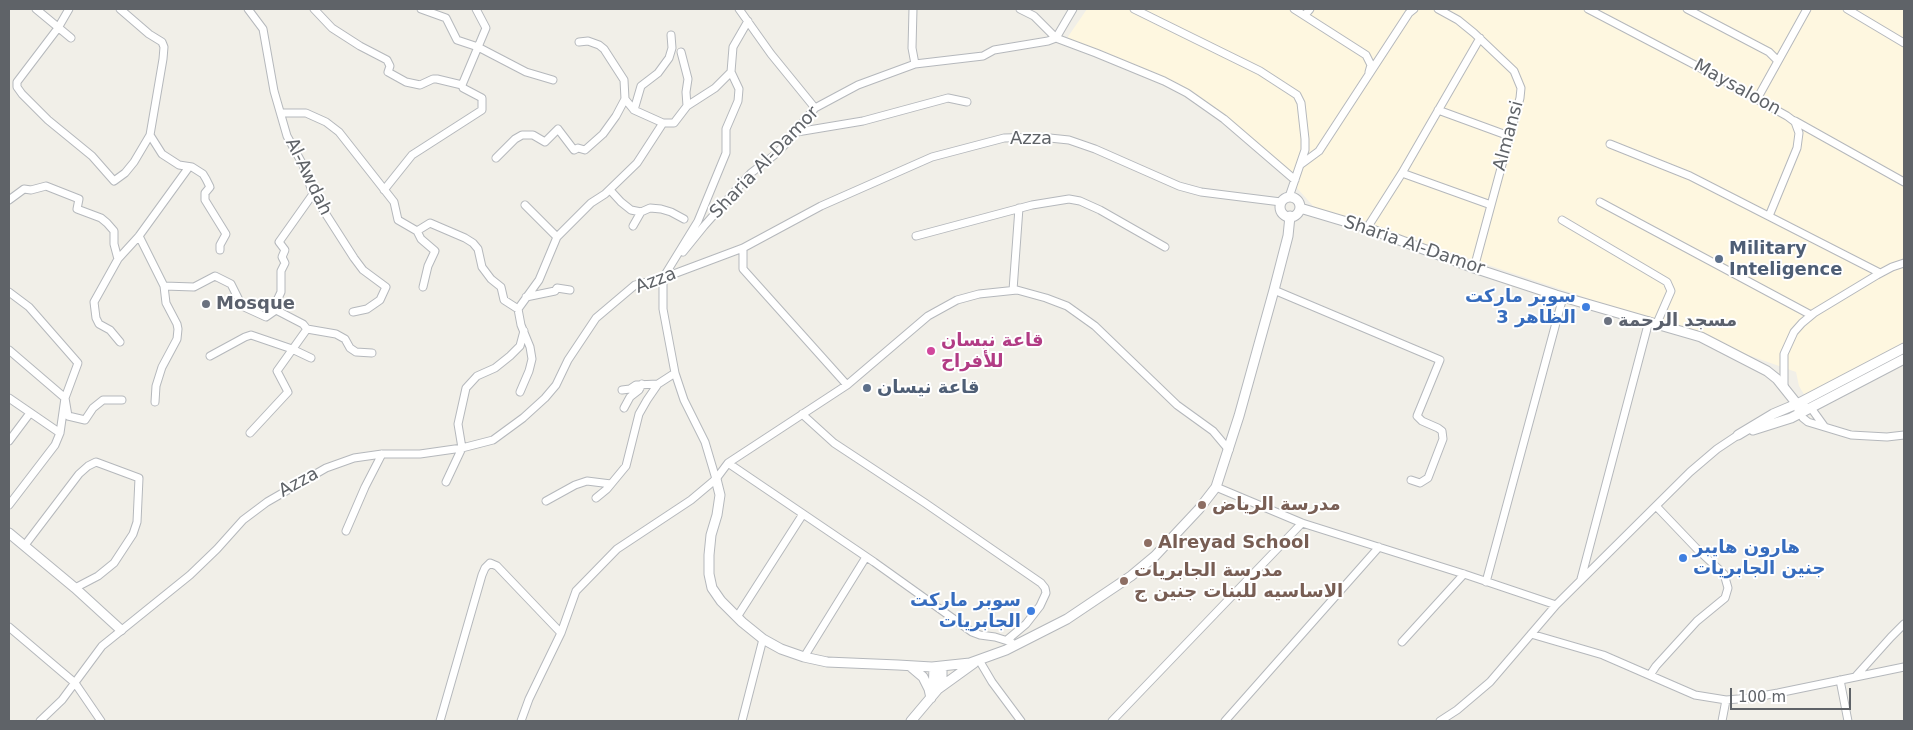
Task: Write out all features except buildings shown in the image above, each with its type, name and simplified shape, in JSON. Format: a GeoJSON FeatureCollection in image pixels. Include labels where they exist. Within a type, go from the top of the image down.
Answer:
{"type":"FeatureCollection","features":[{"type":"Feature","properties":{"kind":"street"},"geometry":{"type":"LineString","coordinates":[[36,9],[71,38]]}},
{"type":"Feature","properties":{"kind":"street"},"geometry":{"type":"LineString","coordinates":[[69,9],[58,28],[17,82],[17,87],[48,120],[92,156],[114,181],[130,167],[150,135],[164,47],[162,42],[149,34],[120,9]]}},
{"type":"Feature","properties":{"kind":"street","name":"Al-Awdah"},"geometry":{"type":"LineString","coordinates":[[248,9],[262,29],[274,91],[287,136],[303,165],[313,194],[363,270],[386,287],[380,300],[367,309],[353,312]]}},
{"type":"Feature","properties":{"kind":"street"},"geometry":{"type":"LineString","coordinates":[[314,9],[332,28],[387,60],[390,66],[388,72],[406,82],[420,85],[438,78],[462,85],[463,88],[482,98],[482,110],[412,155],[384,190]]}},
{"type":"Feature","properties":{"kind":"street"},"geometry":{"type":"LineString","coordinates":[[421,9],[446,18],[457,40],[478,47],[526,72],[553,80]]}},
{"type":"Feature","properties":{"kind":"street"},"geometry":{"type":"LineString","coordinates":[[462,85],[486,28],[476,9]]}},
{"type":"Feature","properties":{"kind":"street"},"geometry":{"type":"LineString","coordinates":[[739,9],[771,54],[815,108]]}},
{"type":"Feature","properties":{"kind":"street"},"geometry":{"type":"LineString","coordinates":[[913,9],[912,48],[915,64]]}},
{"type":"Feature","properties":{"kind":"street"},"geometry":{"type":"LineString","coordinates":[[1020,9],[1034,16],[1056,38],[1156,78],[1187,93],[1224,119],[1295,180]]}},
{"type":"Feature","properties":{"kind":"street"},"geometry":{"type":"LineString","coordinates":[[1056,38],[1073,9]]}},
{"type":"Feature","properties":{"kind":"street"},"geometry":{"type":"LineString","coordinates":[[1134,9],[1260,71],[1294,92],[1301,102],[1305,122],[1304,150],[1295,180],[1285,200],[1282,212],[1290,216],[1296,214],[1300,208],[1298,200],[1285,200]]}},
{"type":"Feature","properties":{"kind":"street"},"geometry":{"type":"LineString","coordinates":[[1294,9],[1307,12],[1366,55],[1371,67],[1366,81]]}},
{"type":"Feature","properties":{"kind":"street"},"geometry":{"type":"LineString","coordinates":[[1300,165],[1318,151],[1366,81],[1409,13],[1414,9]]}},
{"type":"Feature","properties":{"kind":"street","name":"Almansi"},"geometry":{"type":"LineString","coordinates":[[1438,9],[1458,20],[1480,38],[1514,71],[1520,83],[1520,98],[1474,268]]}},
{"type":"Feature","properties":{"kind":"street","name":"Maysaloon"},"geometry":{"type":"LineString","coordinates":[[1588,9],[1792,119],[1798,129],[1798,144],[1769,216]]}},
{"type":"Feature","properties":{"kind":"street"},"geometry":{"type":"LineString","coordinates":[[1687,9],[1770,52],[1778,62]]}},
{"type":"Feature","properties":{"kind":"street"},"geometry":{"type":"LineString","coordinates":[[1757,99],[1807,9]]}},
{"type":"Feature","properties":{"kind":"street"},"geometry":{"type":"LineString","coordinates":[[1847,9],[1904,42]]}},
{"type":"Feature","properties":{"kind":"street"},"geometry":{"type":"LineString","coordinates":[[748,21],[733,47],[731,72],[739,89],[738,101],[726,129],[726,152],[698,221],[664,278],[662,309],[674,373],[684,400],[706,442],[720,495],[711,535],[709,574],[712,588],[737,617],[763,639],[781,649],[827,662],[938,666],[979,660],[1018,644],[1067,619],[1131,576],[1155,556],[1216,488],[1274,290],[1288,236],[1290,216]]}},
{"type":"Feature","properties":{"kind":"street"},"geometry":{"type":"LineString","coordinates":[[634,110],[641,86],[658,73],[668,58],[672,48],[671,35]]}},
{"type":"Feature","properties":{"kind":"street","name":"Sharia Al-Damor"},"geometry":{"type":"LineString","coordinates":[[664,278],[704,226],[751,173],[777,153],[797,132],[815,108],[858,85],[915,64],[983,56],[994,50],[1048,42],[1056,38]]}},
{"type":"Feature","properties":{"kind":"street"},"geometry":{"type":"LineString","coordinates":[[1367,228],[1480,38]]}},
{"type":"Feature","properties":{"kind":"street"},"geometry":{"type":"LineString","coordinates":[[496,158],[515,139],[522,135],[534,135],[545,142],[558,129],[574,150],[578,148],[584,150],[603,134],[616,116],[625,98],[624,80],[604,49],[588,41],[580,42]]}},
{"type":"Feature","properties":{"kind":"street"},"geometry":{"type":"LineString","coordinates":[[681,52],[688,79],[686,92],[687,106]]}},
{"type":"Feature","properties":{"kind":"street"},"geometry":{"type":"LineString","coordinates":[[625,98],[634,110],[663,123],[674,123],[687,106],[715,88],[731,72]]}},
{"type":"Feature","properties":{"kind":"street"},"geometry":{"type":"LineString","coordinates":[[797,132],[863,121],[948,98],[967,102]]}},
{"type":"Feature","properties":{"kind":"street"},"geometry":{"type":"LineString","coordinates":[[1438,110],[1509,136]]}},
{"type":"Feature","properties":{"kind":"street"},"geometry":{"type":"LineString","coordinates":[[281,113],[306,114],[326,122],[339,132],[367,165],[394,202],[398,220],[416,231],[421,239],[434,251],[423,287]]}},
{"type":"Feature","properties":{"kind":"street"},"geometry":{"type":"LineString","coordinates":[[1792,119],[1904,182]]}},
{"type":"Feature","properties":{"kind":"street"},"geometry":{"type":"LineString","coordinates":[[520,392],[532,359],[518,309],[539,280],[557,237],[590,203],[610,190],[637,162],[663,123]]}},
{"type":"Feature","properties":{"kind":"street"},"geometry":{"type":"LineString","coordinates":[[150,135],[162,154],[179,165],[189,167],[203,174],[210,187],[205,193],[205,200],[226,234],[220,245],[220,250]]}},
{"type":"Feature","properties":{"kind":"street","name":"Azza"},"geometry":{"type":"LineString","coordinates":[[40,721],[56,706],[102,646],[190,575],[217,550],[243,520],[267,502],[326,468],[354,458],[382,454],[420,454],[462,448],[493,440],[523,418],[545,398],[556,385],[568,360],[596,318],[636,285],[664,278],[742,248],[821,206],[932,157],[1004,138],[1040,137],[1069,140],[1095,149],[1179,186],[1201,192],[1285,200]]}},
{"type":"Feature","properties":{"kind":"street"},"geometry":{"type":"LineString","coordinates":[[1610,144],[1690,176],[1880,273]]}},
{"type":"Feature","properties":{"kind":"street"},"geometry":{"type":"LineString","coordinates":[[120,342],[110,330],[99,324],[96,318],[94,302],[118,259],[139,236],[189,167]]}},
{"type":"Feature","properties":{"kind":"street"},"geometry":{"type":"LineString","coordinates":[[1402,172],[1492,204]]}},
{"type":"Feature","properties":{"kind":"street"},"geometry":{"type":"LineString","coordinates":[[9,200],[24,189],[32,190],[46,186],[79,199],[77,209],[101,218],[114,231],[114,244],[118,259]]}},
{"type":"Feature","properties":{"kind":"street"},"geometry":{"type":"LineString","coordinates":[[610,190],[631,210],[641,212],[650,208],[661,208],[684,219]]}},
{"type":"Feature","properties":{"kind":"street"},"geometry":{"type":"LineString","coordinates":[[164,286],[194,287],[215,276],[231,284],[242,306],[266,317],[272,311],[280,292],[281,272],[285,262],[282,257],[285,250],[279,242],[313,194]]}},
{"type":"Feature","properties":{"kind":"street"},"geometry":{"type":"LineString","coordinates":[[916,236],[1019,208],[1069,199],[1080,201],[1100,210],[1165,247]]}},
{"type":"Feature","properties":{"kind":"street"},"geometry":{"type":"LineString","coordinates":[[1600,202],[1811,315]]}},
{"type":"Feature","properties":{"kind":"street"},"geometry":{"type":"LineString","coordinates":[[525,205],[557,237]]}},
{"type":"Feature","properties":{"kind":"street"},"geometry":{"type":"LineString","coordinates":[[1012,290],[1019,208]]}},
{"type":"Feature","properties":{"kind":"street","name":"Sharia Al-Damor"},"geometry":{"type":"LineString","coordinates":[[1300,208],[1367,228],[1474,268],[1563,297],[1701,337],[1767,370],[1777,379],[1798,409]]}},
{"type":"Feature","properties":{"kind":"street"},"geometry":{"type":"LineString","coordinates":[[633,226],[641,212]]}},
{"type":"Feature","properties":{"kind":"street"},"geometry":{"type":"LineString","coordinates":[[1562,220],[1667,282],[1671,291],[1653,322],[1581,581]]}},
{"type":"Feature","properties":{"kind":"street"},"geometry":{"type":"LineString","coordinates":[[416,231],[430,223],[475,244],[482,267],[491,279],[501,286],[505,301],[518,309]]}},
{"type":"Feature","properties":{"kind":"street"},"geometry":{"type":"LineString","coordinates":[[139,236],[164,286],[166,303],[177,324],[178,330],[177,339],[162,367],[156,386],[155,402]]}},
{"type":"Feature","properties":{"kind":"street"},"geometry":{"type":"LineString","coordinates":[[742,248],[743,269],[847,385]]}},
{"type":"Feature","properties":{"kind":"street"},"geometry":{"type":"LineString","coordinates":[[1784,389],[1783,362],[1788,342],[1794,332],[1811,315],[1880,273],[1904,263]]}},
{"type":"Feature","properties":{"kind":"street"},"geometry":{"type":"LineString","coordinates":[[526,298],[555,291],[557,288],[570,290]]}},
{"type":"Feature","properties":{"kind":"street"},"geometry":{"type":"LineString","coordinates":[[521,721],[529,699],[561,633],[576,591],[617,549],[691,500],[716,479],[728,463],[847,385],[937,310],[968,296],[1012,290],[1035,294],[1057,302],[1086,319],[1177,405],[1213,431],[1228,450]]}},
{"type":"Feature","properties":{"kind":"street"},"geometry":{"type":"LineString","coordinates":[[1274,290],[1440,360],[1417,416],[1422,421],[1442,431],[1443,439],[1428,478],[1420,483],[1411,480]]}},
{"type":"Feature","properties":{"kind":"street"},"geometry":{"type":"LineString","coordinates":[[9,292],[29,307],[78,363],[65,398],[60,433],[55,445],[9,505]]}},
{"type":"Feature","properties":{"kind":"street"},"geometry":{"type":"LineString","coordinates":[[1486,582],[1563,297]]}},
{"type":"Feature","properties":{"kind":"street"},"geometry":{"type":"LineString","coordinates":[[272,311],[276,310],[292,318],[307,329],[336,334],[345,339],[350,348],[356,352],[372,353]]}},
{"type":"Feature","properties":{"kind":"street"},"geometry":{"type":"LineString","coordinates":[[250,434],[288,392],[277,371],[307,329]]}},
{"type":"Feature","properties":{"kind":"street"},"geometry":{"type":"LineString","coordinates":[[446,482],[462,448],[458,424],[466,388],[477,376],[495,368],[510,356],[520,346],[524,331]]}},
{"type":"Feature","properties":{"kind":"street"},"geometry":{"type":"LineString","coordinates":[[210,356],[234,342],[251,335],[292,349],[311,358]]}},
{"type":"Feature","properties":{"kind":"street"},"geometry":{"type":"LineString","coordinates":[[1798,409],[1904,348]]}},
{"type":"Feature","properties":{"kind":"street"},"geometry":{"type":"LineString","coordinates":[[9,350],[65,398],[68,416],[85,420],[93,408],[103,400],[122,400]]}},
{"type":"Feature","properties":{"kind":"street"},"geometry":{"type":"LineString","coordinates":[[1440,721],[1457,710],[1490,682],[1556,606],[1690,472],[1717,449],[1773,414],[1811,408],[1904,359]]}},
{"type":"Feature","properties":{"kind":"street"},"geometry":{"type":"LineString","coordinates":[[596,498],[626,466],[639,414],[658,384],[674,373]]}},
{"type":"Feature","properties":{"kind":"street"},"geometry":{"type":"LineString","coordinates":[[622,390],[642,384],[658,384]]}},
{"type":"Feature","properties":{"kind":"street"},"geometry":{"type":"LineString","coordinates":[[624,408],[630,397],[639,390],[642,384]]}},
{"type":"Feature","properties":{"kind":"street"},"geometry":{"type":"LineString","coordinates":[[9,398],[60,433]]}},
{"type":"Feature","properties":{"kind":"street"},"geometry":{"type":"LineString","coordinates":[[1811,408],[1824,426]]}},
{"type":"Feature","properties":{"kind":"street"},"geometry":{"type":"LineString","coordinates":[[1798,409],[1808,422],[1851,435],[1887,436],[1904,434]]}},
{"type":"Feature","properties":{"kind":"street"},"geometry":{"type":"LineString","coordinates":[[9,441],[30,414]]}},
{"type":"Feature","properties":{"kind":"street"},"geometry":{"type":"LineString","coordinates":[[802,414],[834,442],[1041,583],[1046,593],[1040,606],[1026,624],[1007,640]]}},
{"type":"Feature","properties":{"kind":"street"},"geometry":{"type":"LineString","coordinates":[[346,531],[382,454]]}},
{"type":"Feature","properties":{"kind":"street"},"geometry":{"type":"LineString","coordinates":[[24,545],[79,474],[88,466],[96,462],[139,478],[136,522],[133,534],[114,563],[98,576],[75,588]]}},
{"type":"Feature","properties":{"kind":"street"},"geometry":{"type":"LineString","coordinates":[[728,463],[972,632],[1018,644]]}},
{"type":"Feature","properties":{"kind":"street"},"geometry":{"type":"LineString","coordinates":[[546,501],[575,485],[587,481],[611,484]]}},
{"type":"Feature","properties":{"kind":"street"},"geometry":{"type":"LineString","coordinates":[[1216,488],[1302,523],[1464,574],[1556,606]]}},
{"type":"Feature","properties":{"kind":"street"},"geometry":{"type":"LineString","coordinates":[[1650,675],[1697,621],[1725,598],[1728,588],[1724,574],[1656,506]]}},
{"type":"Feature","properties":{"kind":"street"},"geometry":{"type":"LineString","coordinates":[[737,617],[803,514]]}},
{"type":"Feature","properties":{"kind":"street"},"geometry":{"type":"LineString","coordinates":[[1112,721],[1302,523]]}},
{"type":"Feature","properties":{"kind":"street"},"geometry":{"type":"LineString","coordinates":[[9,533],[122,630]]}},
{"type":"Feature","properties":{"kind":"street"},"geometry":{"type":"LineString","coordinates":[[1225,721],[1379,547]]}},
{"type":"Feature","properties":{"kind":"street"},"geometry":{"type":"LineString","coordinates":[[804,657],[866,557]]}},
{"type":"Feature","properties":{"kind":"street"},"geometry":{"type":"LineString","coordinates":[[440,721],[482,574],[490,563],[497,566],[561,633]]}},
{"type":"Feature","properties":{"kind":"street"},"geometry":{"type":"LineString","coordinates":[[1402,642],[1464,574]]}},
{"type":"Feature","properties":{"kind":"street"},"geometry":{"type":"LineString","coordinates":[[1856,676],[1904,624]]}},
{"type":"Feature","properties":{"kind":"street"},"geometry":{"type":"LineString","coordinates":[[10,631],[74,683],[101,721]]}},
{"type":"Feature","properties":{"kind":"street"},"geometry":{"type":"LineString","coordinates":[[1531,634],[1603,655],[1695,695],[1726,700],[1759,697],[1904,667]]}},
{"type":"Feature","properties":{"kind":"street"},"geometry":{"type":"LineString","coordinates":[[742,721],[763,639]]}},
{"type":"Feature","properties":{"kind":"street"},"geometry":{"type":"LineString","coordinates":[[934,694],[979,660]]}},
{"type":"Feature","properties":{"kind":"street"},"geometry":{"type":"LineString","coordinates":[[979,660],[992,682],[1022,721]]}},
{"type":"Feature","properties":{"kind":"street"},"geometry":{"type":"LineString","coordinates":[[910,666],[923,677],[934,694]]}},
{"type":"Feature","properties":{"kind":"street"},"geometry":{"type":"LineString","coordinates":[[911,721],[934,694],[942,680],[938,666]]}},
{"type":"Feature","properties":{"kind":"street"},"geometry":{"type":"LineString","coordinates":[[1840,680],[1848,721]]}},
{"type":"Feature","properties":{"kind":"street"},"geometry":{"type":"LineString","coordinates":[[1722,721],[1726,700]]}},
{"type":"Feature","properties":{"kind":"shaded area"},"geometry":{"type":"Polygon","coordinates":[[[1087,9],[1904,9],[1904,355],[1808,401],[1799,386],[1796,372],[1581,296],[1314,207],[1251,137],[1197,97],[1065,41],[1087,9]]]}},
{"type":"Feature","properties":{"kind":"place","name":"Military Inteligence"},"geometry":{"type":"Point","coordinates":[1719,259]}},
{"type":"Feature","properties":{"kind":"place","name":"Mosque"},"geometry":{"type":"Point","coordinates":[206,304]}},
{"type":"Feature","properties":{"kind":"place","name":"سوبر ماركت الظاهر 3"},"geometry":{"type":"Point","coordinates":[1586,307]}},
{"type":"Feature","properties":{"kind":"place","name":"مسجد الرحمة"},"geometry":{"type":"Point","coordinates":[1608,321]}},
{"type":"Feature","properties":{"kind":"place","name":"قاعة نيسان للأفراح"},"geometry":{"type":"Point","coordinates":[931,351]}},
{"type":"Feature","properties":{"kind":"place","name":"قاعة نيسان"},"geometry":{"type":"Point","coordinates":[867,388]}},
{"type":"Feature","properties":{"kind":"place","name":"مدرسة الرياض"},"geometry":{"type":"Point","coordinates":[1202,505]}},
{"type":"Feature","properties":{"kind":"place","name":"Alreyad School"},"geometry":{"type":"Point","coordinates":[1148,543]}},
{"type":"Feature","properties":{"kind":"place","name":"هارون هايبر جنين الجابريات"},"geometry":{"type":"Point","coordinates":[1683,558]}},
{"type":"Feature","properties":{"kind":"place","name":"مدرسة الجابريات الاساسيه للبنات جنين ج"},"geometry":{"type":"Point","coordinates":[1124,581]}},
{"type":"Feature","properties":{"kind":"place","name":"سوبر ماركت الجابريات"},"geometry":{"type":"Point","coordinates":[1031,611]}}]}
